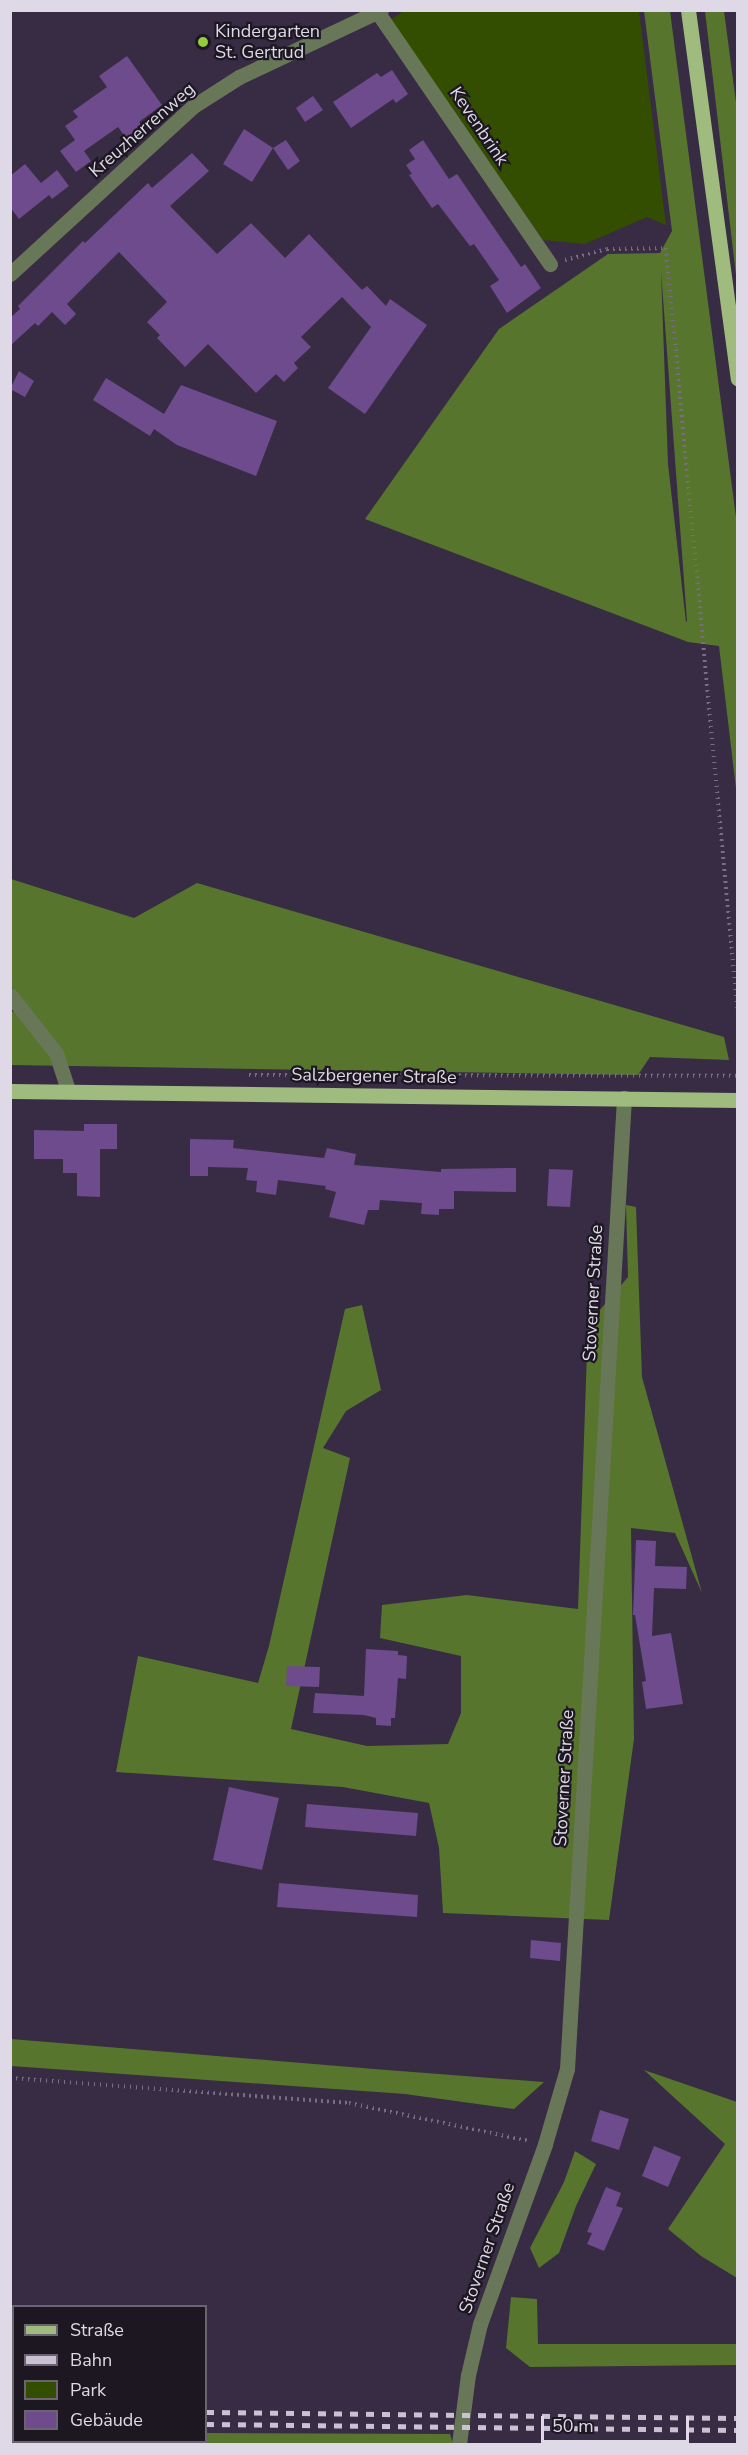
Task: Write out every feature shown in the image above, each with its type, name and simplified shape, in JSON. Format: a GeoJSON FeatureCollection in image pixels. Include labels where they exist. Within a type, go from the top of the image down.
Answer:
{"type":"FeatureCollection","features":[{"type":"Feature","properties":{"kind":"main road"},"geometry":{"type":"LineString","coordinates":[[688,10],[738,379]]}},
{"type":"Feature","properties":{"kind":"main road","name":"Salzbergener Straße"},"geometry":{"type":"LineString","coordinates":[[10,1091],[738,1100]]}},
{"type":"Feature","properties":{"kind":"street","name":"Kevenbrink"},"geometry":{"type":"LineString","coordinates":[[378,11],[550,264]]}},
{"type":"Feature","properties":{"kind":"street","name":"Kreuzherrenweg"},"geometry":{"type":"LineString","coordinates":[[10,274],[192,107],[238,77],[378,11]]}},
{"type":"Feature","properties":{"kind":"street"},"geometry":{"type":"LineString","coordinates":[[10,995],[56,1053],[68,1091]]}},
{"type":"Feature","properties":{"kind":"street","name":"Stoverner Straße"},"geometry":{"type":"LineString","coordinates":[[459,2445],[468,2374],[480,2324],[544,2144],[567,2069],[624,1098]]}},
{"type":"Feature","properties":{"kind":"path"},"geometry":{"type":"LineString","coordinates":[[550,264],[607,249],[666,248],[738,1016]]}},
{"type":"Feature","properties":{"kind":"path"},"geometry":{"type":"LineString","coordinates":[[242,1075],[738,1076]]}},
{"type":"Feature","properties":{"kind":"path"},"geometry":{"type":"LineString","coordinates":[[10,2078],[349,2103],[544,2144]]}},
{"type":"Feature","properties":{"kind":"green space"},"geometry":{"type":"Polygon","coordinates":[[[406,10],[639,11],[666,225],[647,217],[585,244],[543,240],[390,20],[406,10]]]}},
{"type":"Feature","properties":{"kind":"green space"},"geometry":{"type":"Polygon","coordinates":[[[644,11],[670,11],[737,525],[737,797],[719,646],[688,642],[365,519],[499,329],[608,254],[660,253],[672,231],[644,11]],[[661,271],[668,464],[687,621],[661,271]]]}},
{"type":"Feature","properties":{"kind":"green space"},"geometry":{"type":"Polygon","coordinates":[[[705,11],[724,11],[737,110],[737,284],[705,11]]]}},
{"type":"Feature","properties":{"kind":"green space"},"geometry":{"type":"Polygon","coordinates":[[[11,879],[134,918],[197,883],[724,1037],[729,1060],[650,1057],[638,1075],[11,1065],[10,1012],[29,1010],[11,986],[11,879]]]}},
{"type":"Feature","properties":{"kind":"green space"},"geometry":{"type":"Polygon","coordinates":[[[626,1205],[636,1207],[642,1377],[702,1593],[675,1533],[631,1528],[634,1739],[609,1920],[443,1913],[439,1848],[429,1803],[343,1787],[116,1772],[138,1656],[258,1683],[269,1646],[345,1309],[362,1305],[381,1390],[346,1411],[323,1448],[350,1458],[291,1729],[367,1746],[448,1744],[461,1713],[461,1656],[380,1638],[382,1605],[467,1595],[578,1609],[588,1324],[628,1277],[626,1205]]]}},
{"type":"Feature","properties":{"kind":"green space"},"geometry":{"type":"Polygon","coordinates":[[[11,2039],[544,2082],[514,2109],[405,2094],[11,2066],[11,2039]]]}},
{"type":"Feature","properties":{"kind":"green space"},"geometry":{"type":"Polygon","coordinates":[[[644,2070],[737,2102],[737,2278],[701,2256],[668,2229],[725,2144],[644,2070]]]}},
{"type":"Feature","properties":{"kind":"green space"},"geometry":{"type":"Polygon","coordinates":[[[575,2151],[596,2164],[576,2206],[559,2253],[539,2268],[530,2248],[564,2182],[575,2151]]]}},
{"type":"Feature","properties":{"kind":"green space"},"geometry":{"type":"Polygon","coordinates":[[[511,2297],[537,2299],[538,2344],[737,2344],[737,2365],[530,2367],[506,2348],[511,2297]]]}},
{"type":"Feature","properties":{"kind":"green space"},"geometry":{"type":"Polygon","coordinates":[[[10,2431],[12,2431],[12,2443],[207,2443],[207,2433],[450,2434],[453,2444],[11,2444],[10,2431]]]}},
{"type":"Feature","properties":{"kind":"building"},"geometry":{"type":"Polygon","coordinates":[[[127,56],[162,105],[139,122],[142,126],[126,138],[118,127],[84,151],[91,161],[76,172],[60,151],[75,140],[65,126],[78,117],[73,111],[107,87],[99,76],[127,56]]]}},
{"type":"Feature","properties":{"kind":"building"},"geometry":{"type":"Polygon","coordinates":[[[392,70],[408,94],[396,103],[393,99],[351,128],[333,102],[377,73],[381,77],[392,70]]]}},
{"type":"Feature","properties":{"kind":"building"},"geometry":{"type":"Polygon","coordinates":[[[313,96],[323,110],[305,122],[296,108],[313,96]]]}},
{"type":"Feature","properties":{"kind":"building"},"geometry":{"type":"Polygon","coordinates":[[[244,129],[273,148],[252,182],[223,164],[244,129]]]}},
{"type":"Feature","properties":{"kind":"building"},"geometry":{"type":"Polygon","coordinates":[[[286,140],[300,161],[288,170],[273,148],[286,140]]]}},
{"type":"Feature","properties":{"kind":"building"},"geometry":{"type":"Polygon","coordinates":[[[423,140],[449,179],[457,174],[521,267],[525,264],[541,288],[507,313],[490,286],[499,280],[474,244],[470,246],[438,204],[432,208],[409,175],[412,174],[406,165],[415,159],[409,150],[423,140]]]}},
{"type":"Feature","properties":{"kind":"building"},"geometry":{"type":"Polygon","coordinates":[[[192,153],[209,171],[170,206],[217,254],[251,223],[285,258],[309,234],[362,290],[367,286],[386,306],[390,299],[427,325],[365,414],[328,388],[371,327],[342,297],[301,337],[311,347],[294,363],[298,368],[284,382],[276,374],[256,393],[208,344],[185,367],[157,338],[160,335],[147,322],[167,302],[119,252],[67,304],[76,314],[65,325],[52,312],[38,326],[35,323],[10,346],[10,318],[20,309],[18,306],[83,241],[85,243],[148,183],[152,188],[192,153]]]}},
{"type":"Feature","properties":{"kind":"building"},"geometry":{"type":"Polygon","coordinates":[[[25,164],[41,183],[57,170],[69,186],[52,199],[49,195],[19,219],[10,207],[10,176],[25,164]]]}},
{"type":"Feature","properties":{"kind":"building"},"geometry":{"type":"Polygon","coordinates":[[[19,371],[34,381],[25,397],[10,389],[19,371]]]}},
{"type":"Feature","properties":{"kind":"building"},"geometry":{"type":"Polygon","coordinates":[[[106,378],[164,414],[181,385],[277,421],[256,476],[177,445],[154,429],[150,436],[93,400],[106,378]]]}},
{"type":"Feature","properties":{"kind":"building"},"geometry":{"type":"Polygon","coordinates":[[[84,1124],[117,1124],[117,1149],[100,1149],[100,1197],[77,1196],[77,1173],[63,1173],[63,1159],[34,1159],[34,1130],[84,1131],[84,1124]]]}},
{"type":"Feature","properties":{"kind":"building"},"geometry":{"type":"Polygon","coordinates":[[[190,1139],[234,1140],[233,1148],[324,1158],[327,1148],[356,1154],[354,1165],[441,1172],[441,1169],[516,1168],[516,1192],[454,1191],[454,1209],[439,1209],[439,1215],[421,1214],[422,1203],[380,1200],[379,1210],[368,1210],[364,1225],[329,1217],[336,1192],[325,1189],[326,1186],[278,1180],[276,1195],[256,1192],[257,1181],[246,1180],[248,1168],[208,1167],[208,1176],[190,1176],[190,1139]]]}},
{"type":"Feature","properties":{"kind":"building"},"geometry":{"type":"Polygon","coordinates":[[[549,1169],[573,1170],[570,1207],[547,1206],[549,1169]]]}},
{"type":"Feature","properties":{"kind":"building"},"geometry":{"type":"Polygon","coordinates":[[[636,1540],[656,1541],[655,1566],[687,1567],[686,1589],[654,1588],[652,1636],[671,1633],[683,1704],[646,1709],[642,1682],[646,1681],[635,1615],[633,1615],[636,1540]]]}},
{"type":"Feature","properties":{"kind":"building"},"geometry":{"type":"Polygon","coordinates":[[[366,1649],[398,1651],[398,1655],[407,1656],[406,1679],[398,1678],[395,1718],[391,1718],[391,1726],[376,1725],[376,1718],[364,1715],[313,1713],[315,1693],[364,1696],[366,1649]]]}},
{"type":"Feature","properties":{"kind":"building"},"geometry":{"type":"Polygon","coordinates":[[[287,1666],[320,1667],[319,1687],[286,1686],[287,1666]]]}},
{"type":"Feature","properties":{"kind":"building"},"geometry":{"type":"Polygon","coordinates":[[[229,1787],[279,1798],[262,1870],[213,1860],[229,1787]]]}},
{"type":"Feature","properties":{"kind":"building"},"geometry":{"type":"Polygon","coordinates":[[[307,1804],[418,1813],[416,1836],[305,1827],[307,1804]]]}},
{"type":"Feature","properties":{"kind":"building"},"geometry":{"type":"Polygon","coordinates":[[[279,1883],[418,1895],[417,1917],[277,1907],[279,1883]]]}},
{"type":"Feature","properties":{"kind":"building"},"geometry":{"type":"Polygon","coordinates":[[[531,1940],[561,1943],[560,1961],[530,1958],[531,1940]]]}},
{"type":"Feature","properties":{"kind":"building"},"geometry":{"type":"Polygon","coordinates":[[[600,2110],[629,2119],[619,2150],[591,2141],[600,2110]]]}},
{"type":"Feature","properties":{"kind":"building"},"geometry":{"type":"Polygon","coordinates":[[[654,2146],[681,2157],[668,2187],[642,2176],[654,2146]]]}},
{"type":"Feature","properties":{"kind":"building"},"geometry":{"type":"Polygon","coordinates":[[[606,2187],[621,2193],[616,2206],[623,2208],[604,2251],[587,2244],[592,2233],[587,2232],[606,2187]]]}},
{"type":"Feature","properties":{"kind":"railway"},"geometry":{"type":"LineString","coordinates":[[207,2412],[738,2418]]}},
{"type":"Feature","properties":{"kind":"railway"},"geometry":{"type":"LineString","coordinates":[[207,2424],[738,2430]]}},
{"type":"Feature","properties":{"kind":"place","name":"Kindergarten St. Gertrud"},"geometry":{"type":"Point","coordinates":[203,42]}}]}
